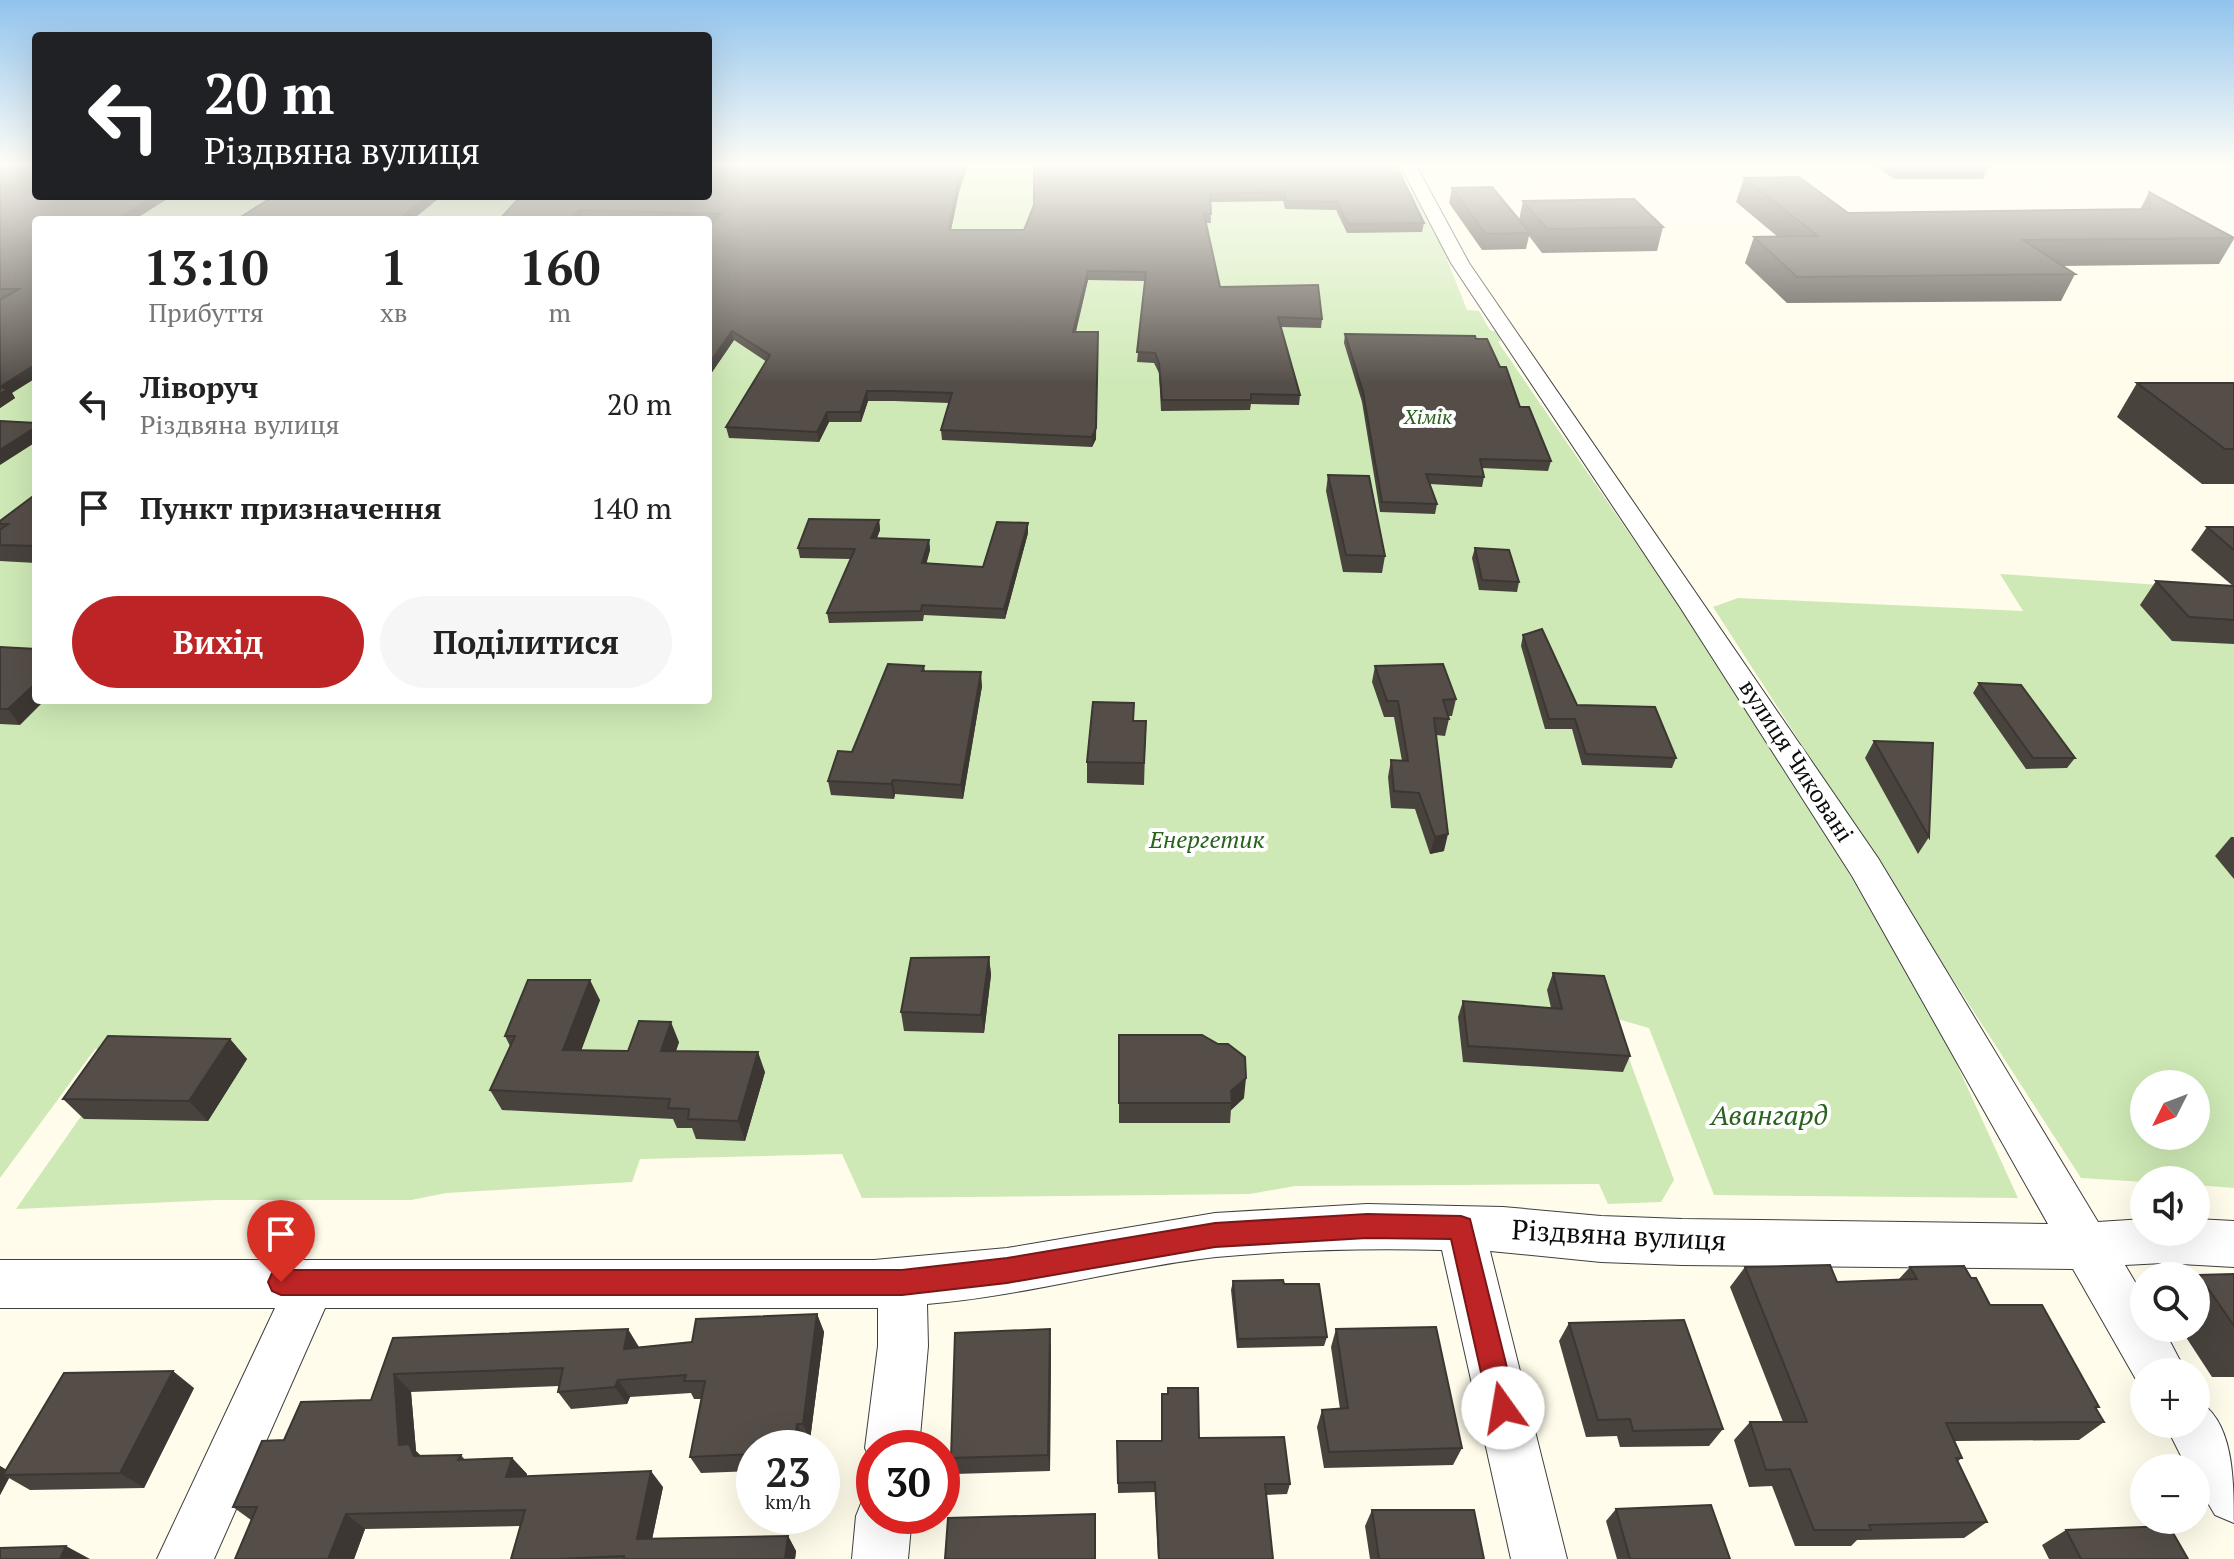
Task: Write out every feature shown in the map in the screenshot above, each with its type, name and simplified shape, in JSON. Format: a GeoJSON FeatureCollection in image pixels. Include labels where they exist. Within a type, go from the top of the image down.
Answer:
{"type":"FeatureCollection","features":[{"type":"Feature","properties":{"kind":"street","name":"вулиця Чиковані"},"geometry":{"type":"LineString","coordinates":[[1447,238],[1460,263],[1694,607],[1865,867],[2152,1358]]}},
{"type":"Feature","properties":{"kind":"street","name":"Різдвяна вулиця"},"geometry":{"type":"LineString","coordinates":[[0,1284],[902,1282],[994,1273],[1215,1235],[1367,1226],[1537,1231],[1632,1241],[2085,1245],[2163,1240],[2234,1244]]}},
{"type":"Feature","properties":{"kind":"street"},"geometry":{"type":"LineString","coordinates":[[1461,1228],[1539,1559]]}},
{"type":"Feature","properties":{"kind":"street"},"geometry":{"type":"LineString","coordinates":[[185,1559],[312,1282]]}},
{"type":"Feature","properties":{"kind":"street"},"geometry":{"type":"LineString","coordinates":[[894,1430],[903,1346],[902,1282]]}},
{"type":"Feature","properties":{"kind":"street"},"geometry":{"type":"LineString","coordinates":[[2199,1438],[2234,1496]]}},
{"type":"Feature","properties":{"kind":"street"},"geometry":{"type":"LineString","coordinates":[[880,1559],[882,1534]]}},
{"type":"Feature","properties":{"kind":"green space","name":"Енергетик"},"geometry":{"type":"Polygon","coordinates":[[[0,238],[32,238],[32,704],[712,704],[712,238],[1438,238],[1467,310],[1479,311],[1490,330],[1496,332],[1501,340],[1498,342],[1777,749],[1947,1043],[2018,1198],[1714,1195],[1649,1028],[1614,1018],[1674,1180],[1661,1202],[1608,1204],[1599,1184],[1295,1186],[1250,1194],[862,1198],[842,1154],[640,1159],[632,1182],[446,1193],[411,1200],[217,1200],[16,1209],[126,1052],[95,1049],[0,1178],[0,238]]]}},
{"type":"Feature","properties":{"kind":"green space"},"geometry":{"type":"Polygon","coordinates":[[[2000,574],[2234,590],[2234,1188],[2210,1186],[2210,1166],[2130,1166],[2130,1181],[2081,1178],[1713,607],[1738,598],[2023,611],[2000,574]]]}},
{"type":"Feature","properties":{"kind":"building"},"geometry":{"type":"Polygon","coordinates":[[[0,238],[32,238],[32,367],[0,387],[0,300],[19,289],[0,289],[0,238]]]}},
{"type":"Feature","properties":{"kind":"building"},"geometry":{"type":"Polygon","coordinates":[[[712,238],[1209,238],[1220,287],[1318,285],[1322,319],[1278,317],[1300,395],[1251,394],[1251,400],[1162,400],[1159,363],[1155,353],[1137,352],[1146,272],[1088,271],[1073,332],[1098,332],[1096,428],[1092,437],[941,430],[952,393],[893,391],[867,391],[860,412],[827,412],[817,432],[726,427],[770,355],[732,331],[712,359],[712,238]]]}},
{"type":"Feature","properties":{"kind":"building"},"geometry":{"type":"Polygon","coordinates":[[[1755,238],[2234,238],[2023,240],[2075,274],[1797,277],[1755,238]]]}},
{"type":"Feature","properties":{"kind":"building"},"geometry":{"type":"Polygon","coordinates":[[[1345,334],[1475,336],[1476,339],[1487,339],[1500,367],[1506,367],[1520,407],[1529,407],[1551,461],[1480,459],[1484,477],[1426,474],[1437,504],[1382,502],[1363,392],[1345,334]]]}},
{"type":"Feature","properties":{"kind":"building"},"geometry":{"type":"Polygon","coordinates":[[[2137,383],[2234,383],[2234,449],[2225,449],[2137,383]]]}},
{"type":"Feature","properties":{"kind":"building"},"geometry":{"type":"Polygon","coordinates":[[[0,421],[32,423],[32,430],[0,450],[0,421]]]}},
{"type":"Feature","properties":{"kind":"building"},"geometry":{"type":"Polygon","coordinates":[[[1328,475],[1369,476],[1385,556],[1346,555],[1328,475]]]}},
{"type":"Feature","properties":{"kind":"building"},"geometry":{"type":"Polygon","coordinates":[[[32,497],[32,546],[0,545],[0,530],[8,524],[0,524],[32,497]]]}},
{"type":"Feature","properties":{"kind":"building"},"geometry":{"type":"Polygon","coordinates":[[[809,519],[879,520],[871,538],[929,540],[922,563],[983,567],[997,522],[1028,523],[1004,609],[922,605],[921,611],[827,613],[855,549],[798,548],[809,519]]]}},
{"type":"Feature","properties":{"kind":"building"},"geometry":{"type":"Polygon","coordinates":[[[2207,527],[2234,527],[2234,550],[2207,527]]]}},
{"type":"Feature","properties":{"kind":"building"},"geometry":{"type":"Polygon","coordinates":[[[1475,548],[1509,550],[1519,582],[1482,580],[1475,548]]]}},
{"type":"Feature","properties":{"kind":"building"},"geometry":{"type":"Polygon","coordinates":[[[2156,581],[2234,586],[2234,620],[2189,617],[2156,581]]]}},
{"type":"Feature","properties":{"kind":"building"},"geometry":{"type":"Polygon","coordinates":[[[1542,629],[1577,705],[1655,707],[1676,758],[1586,754],[1575,719],[1549,719],[1523,635],[1542,629]]]}},
{"type":"Feature","properties":{"kind":"building"},"geometry":{"type":"Polygon","coordinates":[[[0,647],[32,649],[32,687],[8,709],[0,709],[0,647]]]}},
{"type":"Feature","properties":{"kind":"building"},"geometry":{"type":"Polygon","coordinates":[[[888,664],[924,666],[922,671],[981,672],[961,785],[893,780],[891,784],[828,781],[838,751],[852,752],[888,664]]]}},
{"type":"Feature","properties":{"kind":"building"},"geometry":{"type":"Polygon","coordinates":[[[1443,664],[1456,699],[1443,700],[1449,719],[1434,718],[1448,834],[1435,837],[1419,793],[1394,791],[1391,760],[1408,761],[1398,701],[1387,701],[1375,666],[1443,664]]]}},
{"type":"Feature","properties":{"kind":"building"},"geometry":{"type":"Polygon","coordinates":[[[1979,683],[2021,685],[2075,758],[2033,758],[1979,683]]]}},
{"type":"Feature","properties":{"kind":"building"},"geometry":{"type":"Polygon","coordinates":[[[1093,702],[1134,703],[1133,721],[1146,721],[1144,763],[1087,762],[1093,702]]]}},
{"type":"Feature","properties":{"kind":"building"},"geometry":{"type":"Polygon","coordinates":[[[1874,741],[1933,743],[1929,837],[1874,741]]]}},
{"type":"Feature","properties":{"kind":"building"},"geometry":{"type":"Polygon","coordinates":[[[989,957],[981,1015],[901,1012],[911,958],[989,957]]]}},
{"type":"Feature","properties":{"kind":"building"},"geometry":{"type":"Polygon","coordinates":[[[1553,973],[1604,976],[1630,1056],[1468,1046],[1463,1001],[1562,1009],[1553,973]]]}},
{"type":"Feature","properties":{"kind":"building"},"geometry":{"type":"Polygon","coordinates":[[[528,980],[590,980],[563,1050],[628,1051],[639,1021],[671,1022],[661,1051],[758,1052],[738,1121],[688,1119],[689,1109],[668,1108],[670,1099],[490,1090],[515,1036],[505,1036],[528,980]]]}},
{"type":"Feature","properties":{"kind":"building"},"geometry":{"type":"Polygon","coordinates":[[[1119,1035],[1202,1035],[1218,1044],[1228,1044],[1245,1057],[1246,1078],[1231,1091],[1232,1103],[1119,1103],[1119,1035]]]}},
{"type":"Feature","properties":{"kind":"building"},"geometry":{"type":"Polygon","coordinates":[[[108,1036],[230,1039],[189,1101],[63,1099],[108,1036]]]}},
{"type":"Feature","properties":{"kind":"building"},"geometry":{"type":"Polygon","coordinates":[[[1830,1265],[1837,1282],[1917,1279],[1910,1267],[1964,1266],[1971,1278],[1976,1278],[1990,1305],[2042,1305],[2099,1407],[2095,1407],[2104,1422],[1946,1423],[1962,1458],[1956,1458],[1987,1522],[1869,1525],[1871,1530],[1814,1530],[1790,1469],[1766,1470],[1750,1422],[1807,1422],[1745,1267],[1830,1265]]]}},
{"type":"Feature","properties":{"kind":"building"},"geometry":{"type":"Polygon","coordinates":[[[2234,1274],[2234,1326],[2210,1291],[2210,1275],[2234,1274]]]}},
{"type":"Feature","properties":{"kind":"building"},"geometry":{"type":"Polygon","coordinates":[[[1283,1280],[1284,1284],[1319,1284],[1327,1337],[1238,1339],[1233,1281],[1283,1280]]]}},
{"type":"Feature","properties":{"kind":"building"},"geometry":{"type":"Polygon","coordinates":[[[817,1314],[803,1424],[797,1424],[796,1430],[736,1430],[736,1455],[690,1457],[705,1381],[684,1381],[686,1375],[618,1380],[615,1387],[558,1392],[563,1368],[394,1374],[399,1445],[409,1444],[414,1456],[461,1455],[458,1460],[512,1458],[506,1477],[651,1471],[637,1539],[788,1536],[785,1559],[624,1559],[624,1556],[511,1559],[525,1510],[346,1514],[328,1559],[235,1559],[257,1507],[233,1507],[262,1441],[284,1440],[301,1402],[371,1400],[393,1338],[628,1329],[624,1349],[692,1342],[696,1319],[817,1314]]]}},
{"type":"Feature","properties":{"kind":"building"},"geometry":{"type":"Polygon","coordinates":[[[1684,1320],[1723,1429],[1633,1431],[1630,1419],[1598,1420],[1569,1323],[1684,1320]]]}},
{"type":"Feature","properties":{"kind":"building"},"geometry":{"type":"Polygon","coordinates":[[[1436,1327],[1462,1448],[1329,1452],[1322,1410],[1348,1408],[1336,1329],[1436,1327]]]}},
{"type":"Feature","properties":{"kind":"building"},"geometry":{"type":"Polygon","coordinates":[[[1050,1329],[1048,1455],[960,1458],[960,1430],[952,1430],[955,1333],[1050,1329]]]}},
{"type":"Feature","properties":{"kind":"building"},"geometry":{"type":"Polygon","coordinates":[[[173,1371],[120,1473],[3,1475],[64,1373],[173,1371]]]}},
{"type":"Feature","properties":{"kind":"building"},"geometry":{"type":"Polygon","coordinates":[[[1168,1388],[1198,1388],[1199,1438],[1284,1437],[1290,1484],[1265,1484],[1273,1559],[1159,1559],[1155,1482],[1118,1483],[1117,1441],[1162,1441],[1162,1394],[1168,1394],[1168,1388]]]}},
{"type":"Feature","properties":{"kind":"building"},"geometry":{"type":"Polygon","coordinates":[[[1711,1505],[1730,1559],[1630,1559],[1616,1509],[1711,1505]]]}},
{"type":"Feature","properties":{"kind":"building"},"geometry":{"type":"Polygon","coordinates":[[[1372,1510],[1474,1510],[1484,1559],[1379,1559],[1372,1510]]]}},
{"type":"Feature","properties":{"kind":"building"},"geometry":{"type":"Polygon","coordinates":[[[1095,1514],[1095,1559],[945,1559],[947,1534],[960,1534],[960,1518],[1095,1514]]]}},
{"type":"Feature","properties":{"kind":"building"},"geometry":{"type":"Polygon","coordinates":[[[2130,1528],[2130,1534],[2174,1534],[2188,1559],[2081,1559],[2066,1530],[2130,1528]]]}},
{"type":"Feature","properties":{"kind":"building"},"geometry":{"type":"Polygon","coordinates":[[[66,1546],[60,1559],[0,1559],[0,1548],[66,1546]]]}},
{"type":"Feature","properties":{"kind":"route"},"geometry":{"type":"LineString","coordinates":[[281,1282],[902,1282],[1007,1271],[1215,1235],[1367,1226],[1461,1228],[1503,1408]]}},
{"type":"Feature","properties":{"kind":"park label","name":"Хімік"},"geometry":{"type":"Point","coordinates":[1428,417]}},
{"type":"Feature","properties":{"kind":"park label","name":"Авангард"},"geometry":{"type":"Point","coordinates":[1769,1115]}}]}
